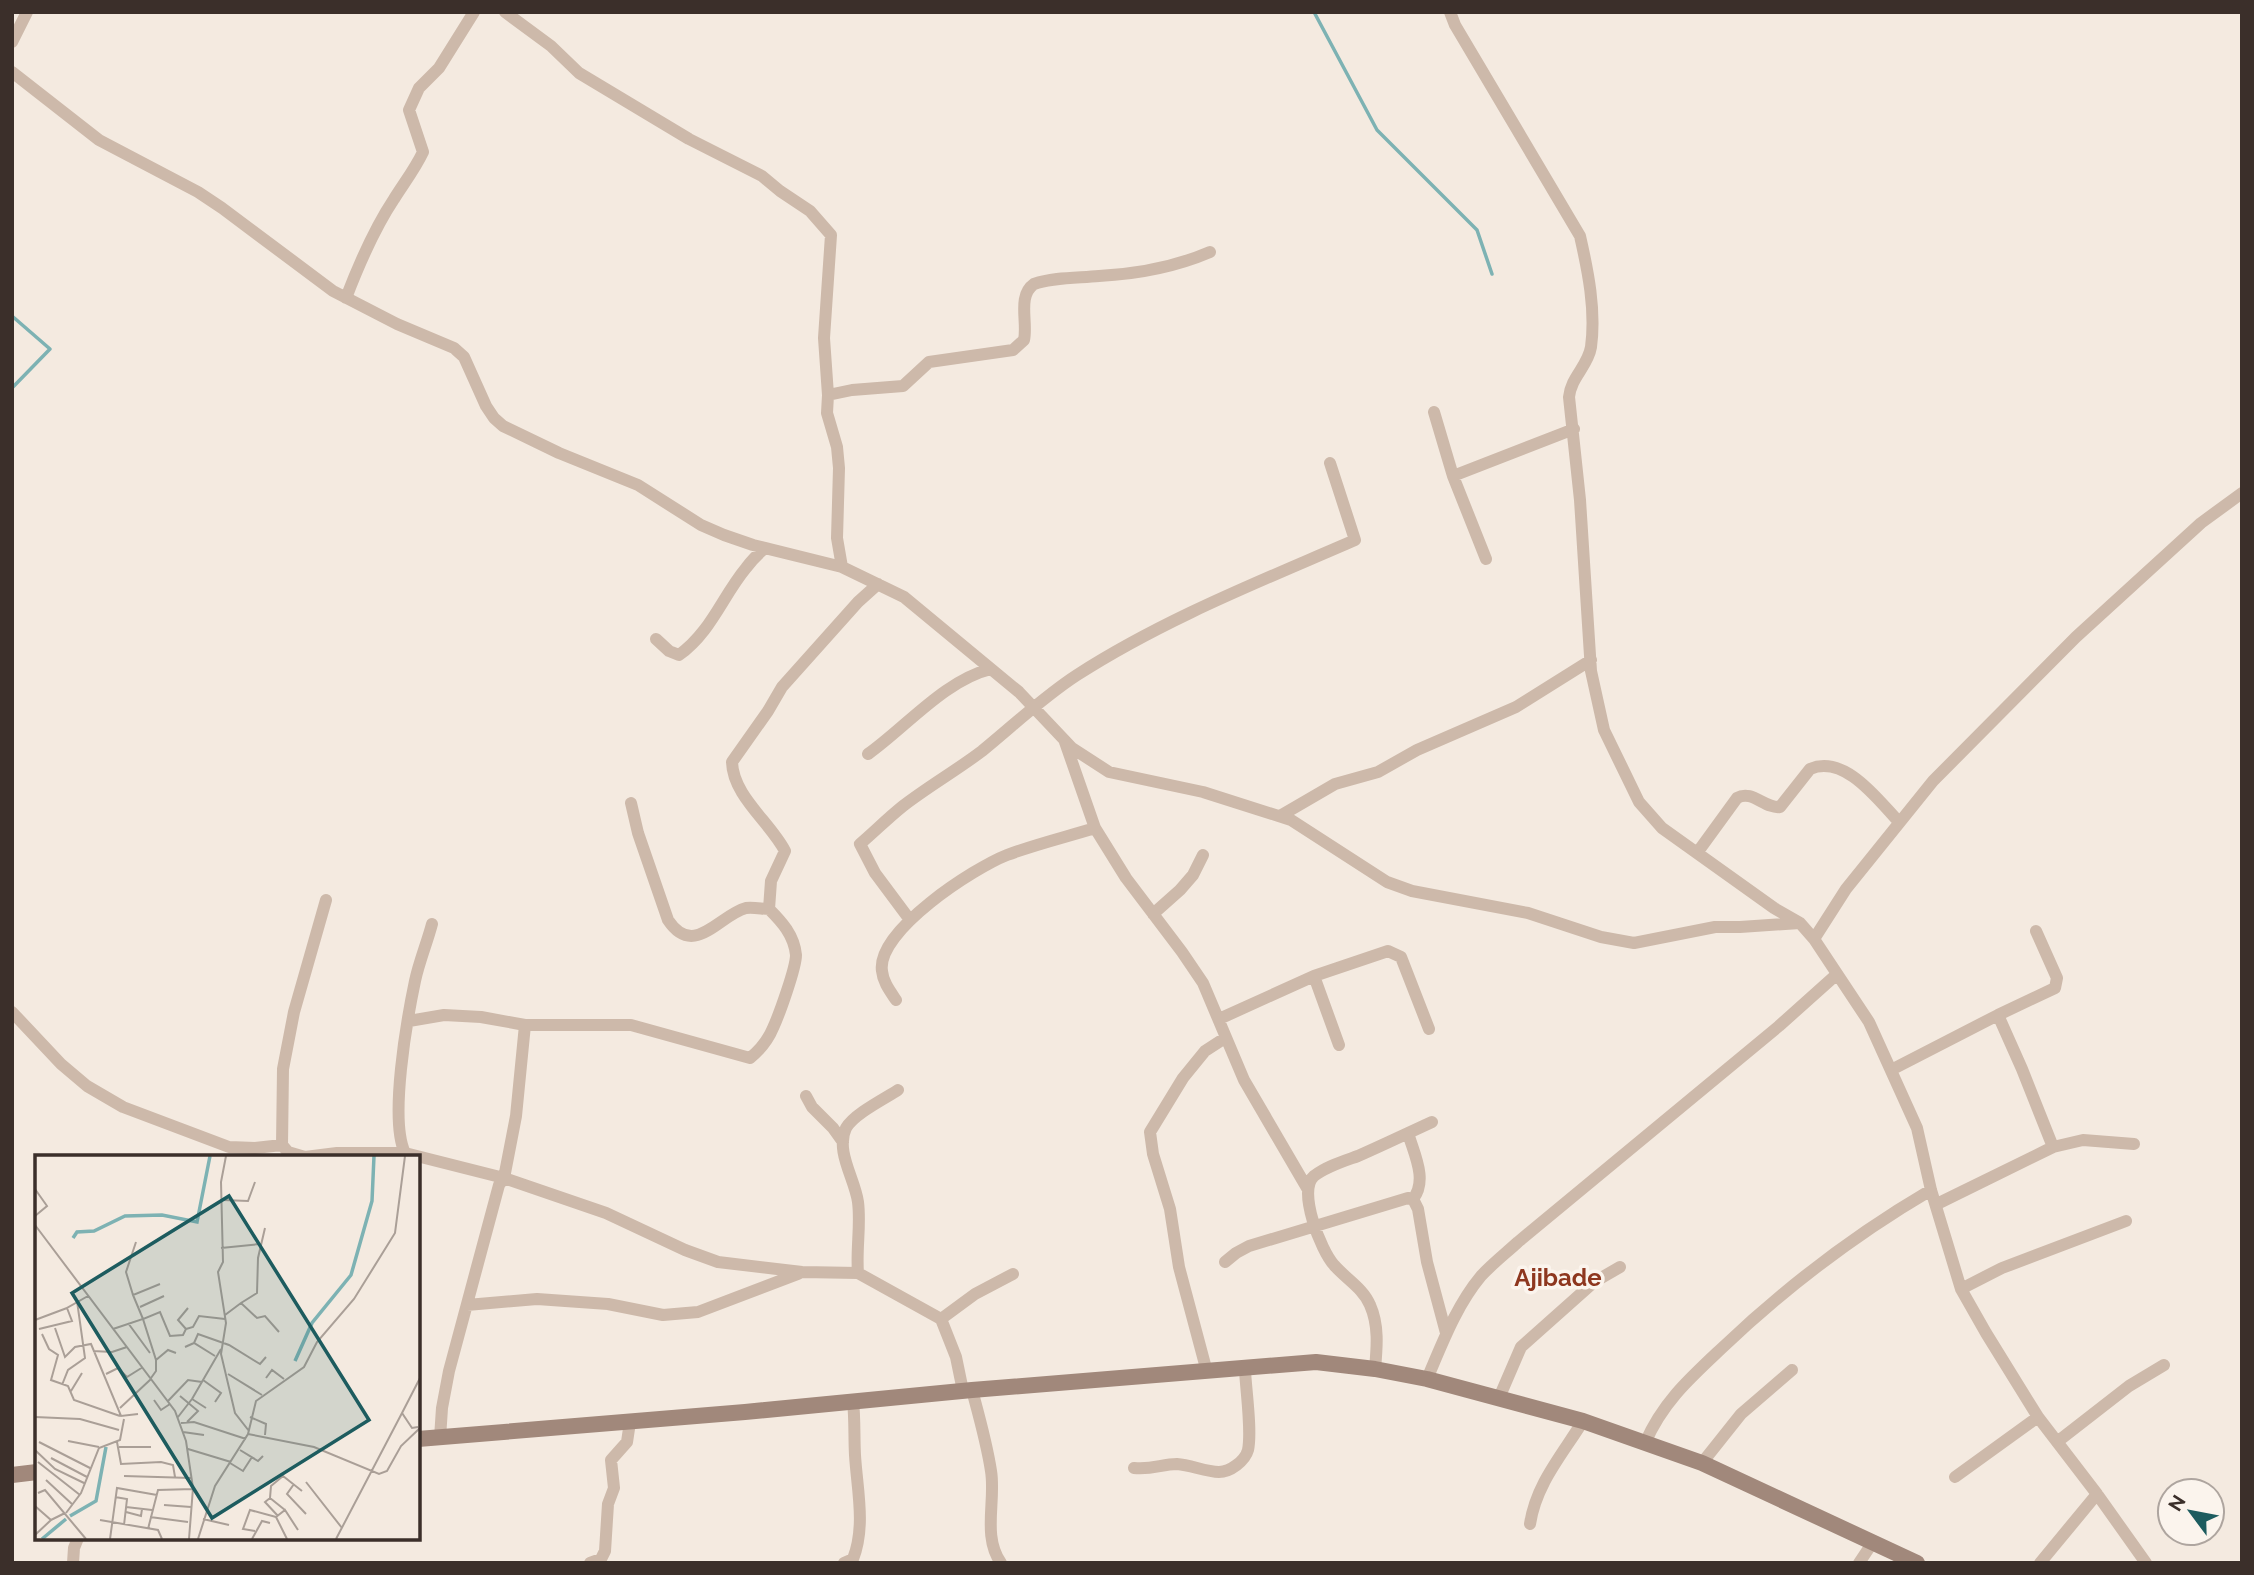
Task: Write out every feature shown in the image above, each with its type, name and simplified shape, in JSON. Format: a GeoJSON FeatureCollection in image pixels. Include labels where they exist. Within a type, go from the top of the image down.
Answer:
{"type":"FeatureCollection","features":[{"type":"Feature","properties":{"kind":"main road"},"geometry":{"type":"LineString","coordinates":[[420,1439],[1316,1362],[1427,1379],[1583,1421],[1702,1463],[1917,1563]]}},
{"type":"Feature","properties":{"kind":"main road"},"geometry":{"type":"LineString","coordinates":[[12,1475],[35,1472]]}},
{"type":"Feature","properties":{"kind":"street"},"geometry":{"type":"LineString","coordinates":[[12,42],[27,12]]}},
{"type":"Feature","properties":{"kind":"street"},"geometry":{"type":"LineString","coordinates":[[346,298],[358,266],[388,209],[414,171],[423,152],[408,110],[419,88],[439,68],[474,12]]}},
{"type":"Feature","properties":{"kind":"street"},"geometry":{"type":"LineString","coordinates":[[505,12],[551,46],[579,73],[678,133],[762,176],[810,211],[831,234],[824,338],[827,413],[837,447],[839,468],[837,538],[842,567]]}},
{"type":"Feature","properties":{"kind":"street"},"geometry":{"type":"LineString","coordinates":[[1450,12],[1455,25],[1541,166],[1580,236],[1591,303],[1591,348],[1586,362],[1570,384],[1569,397],[1574,429],[1591,660],[1605,730],[1639,802],[1662,828],[1800,923],[1814,939],[1868,1022],[1917,1128],[1931,1190],[1961,1289],[2038,1417],[2146,1563]]}},
{"type":"Feature","properties":{"kind":"street"},"geometry":{"type":"LineString","coordinates":[[12,72],[100,140],[206,197],[346,298],[397,324],[454,348],[464,357],[486,406],[503,426],[559,453],[638,485],[701,525],[753,545],[842,567],[904,597],[1019,692],[1084,758],[1109,772],[1203,792],[1280,816],[1308,829],[1353,862],[1398,886],[1437,897],[1528,913],[1601,937],[1634,943],[1715,927],[1800,923]]}},
{"type":"Feature","properties":{"kind":"street"},"geometry":{"type":"LineString","coordinates":[[828,395],[852,390],[903,386],[929,362],[1013,350],[1024,340],[1025,295],[1028,288],[1034,284],[1161,269],[1210,252]]}},
{"type":"Feature","properties":{"kind":"street"},"geometry":{"type":"LineString","coordinates":[[1434,412],[1453,476],[1486,559]]}},
{"type":"Feature","properties":{"kind":"street"},"geometry":{"type":"LineString","coordinates":[[1453,476],[1574,429]]}},
{"type":"Feature","properties":{"kind":"street"},"geometry":{"type":"LineString","coordinates":[[910,920],[875,873],[860,844],[903,806],[1020,721],[1032,707],[1077,675],[1207,604],[1355,540],[1329,463]]}},
{"type":"Feature","properties":{"kind":"street"},"geometry":{"type":"LineString","coordinates":[[1814,939],[1846,889],[1933,781],[2076,637],[2201,523],[2242,493]]}},
{"type":"Feature","properties":{"kind":"street"},"geometry":{"type":"LineString","coordinates":[[656,639],[669,650],[679,654],[694,644],[712,622],[744,569],[765,548]]}},
{"type":"Feature","properties":{"kind":"street"},"geometry":{"type":"LineString","coordinates":[[769,909],[771,881],[785,851],[777,835],[738,786],[732,771],[732,762],[782,687],[858,602],[878,584]]}},
{"type":"Feature","properties":{"kind":"street"},"geometry":{"type":"LineString","coordinates":[[1280,816],[1335,785],[1378,772],[1417,750],[1516,707],[1591,660]]}},
{"type":"Feature","properties":{"kind":"street"},"geometry":{"type":"LineString","coordinates":[[868,754],[968,677],[991,669]]}},
{"type":"Feature","properties":{"kind":"street"},"geometry":{"type":"LineString","coordinates":[[1064,739],[1095,828],[1126,878],[1203,983],[1244,1080],[1307,1188],[1315,1226],[1326,1255],[1369,1302],[1377,1331],[1375,1369]]}},
{"type":"Feature","properties":{"kind":"street"},"geometry":{"type":"LineString","coordinates":[[1697,853],[1741,795],[1747,795],[1774,808],[1780,807],[1810,769],[1817,766],[1827,766],[1853,775],[1899,822]]}},
{"type":"Feature","properties":{"kind":"street"},"geometry":{"type":"LineString","coordinates":[[409,1021],[444,1015],[481,1017],[525,1026],[631,1025],[750,1058],[761,1049],[773,1028],[795,964],[793,942],[785,925],[769,909],[746,908],[702,935],[675,930],[668,920],[638,833],[631,803]]}},
{"type":"Feature","properties":{"kind":"street"},"geometry":{"type":"LineString","coordinates":[[896,1000],[881,970],[883,957],[889,942],[910,920],[957,882],[982,867],[1007,855],[1095,828]]}},
{"type":"Feature","properties":{"kind":"street"},"geometry":{"type":"LineString","coordinates":[[1153,914],[1193,875],[1203,855]]}},
{"type":"Feature","properties":{"kind":"street"},"geometry":{"type":"LineString","coordinates":[[298,1155],[288,1152],[282,1145],[283,1069],[294,1012],[326,900]]}},
{"type":"Feature","properties":{"kind":"street"},"geometry":{"type":"LineString","coordinates":[[405,1153],[399,1141],[398,1114],[415,980],[432,924]]}},
{"type":"Feature","properties":{"kind":"street"},"geometry":{"type":"LineString","coordinates":[[1891,1070],[2055,988],[2058,984],[2057,978],[2036,931]]}},
{"type":"Feature","properties":{"kind":"street"},"geometry":{"type":"LineString","coordinates":[[1219,1019],[1314,976],[1388,951],[1401,957],[1429,1029]]}},
{"type":"Feature","properties":{"kind":"street"},"geometry":{"type":"LineString","coordinates":[[1427,1379],[1446,1333],[1481,1276],[1836,975]]}},
{"type":"Feature","properties":{"kind":"street"},"geometry":{"type":"LineString","coordinates":[[1314,976],[1339,1045]]}},
{"type":"Feature","properties":{"kind":"street"},"geometry":{"type":"LineString","coordinates":[[12,1012],[61,1064],[87,1086],[122,1107],[229,1147],[282,1145]]}},
{"type":"Feature","properties":{"kind":"street"},"geometry":{"type":"LineString","coordinates":[[1998,1015],[2053,1147]]}},
{"type":"Feature","properties":{"kind":"street"},"geometry":{"type":"LineString","coordinates":[[440,1438],[449,1371],[499,1185],[504,1178],[516,1116],[525,1026]]}},
{"type":"Feature","properties":{"kind":"street"},"geometry":{"type":"LineString","coordinates":[[1207,1372],[1179,1267],[1170,1209],[1153,1154],[1150,1132],[1183,1078],[1205,1052],[1225,1038]]}},
{"type":"Feature","properties":{"kind":"street"},"geometry":{"type":"LineString","coordinates":[[858,1273],[858,1203],[853,1178],[843,1151],[846,1128],[855,1118],[898,1090]]}},
{"type":"Feature","properties":{"kind":"street"},"geometry":{"type":"LineString","coordinates":[[806,1096],[812,1107],[843,1142]]}},
{"type":"Feature","properties":{"kind":"street"},"geometry":{"type":"LineString","coordinates":[[1307,1188],[1312,1177],[1338,1163],[1432,1122]]}},
{"type":"Feature","properties":{"kind":"street"},"geometry":{"type":"LineString","coordinates":[[1408,1133],[1421,1182],[1413,1199]]}},
{"type":"Feature","properties":{"kind":"street"},"geometry":{"type":"LineString","coordinates":[[1937,1204],[2053,1147],[2083,1140],[2134,1144]]}},
{"type":"Feature","properties":{"kind":"street"},"geometry":{"type":"LineString","coordinates":[[321,1155],[413,1155]]}},
{"type":"Feature","properties":{"kind":"street"},"geometry":{"type":"LineString","coordinates":[[420,1157],[504,1178],[607,1213],[685,1250],[718,1262],[802,1272],[858,1273],[941,1319],[968,1390],[991,1471],[993,1490],[989,1520],[993,1546],[1001,1563]]}},
{"type":"Feature","properties":{"kind":"street"},"geometry":{"type":"LineString","coordinates":[[1645,1443],[1654,1421],[1671,1398],[1746,1325],[1807,1273],[1931,1190]]}},
{"type":"Feature","properties":{"kind":"street"},"geometry":{"type":"LineString","coordinates":[[1225,1262],[1249,1246],[1408,1198],[1413,1199]]}},
{"type":"Feature","properties":{"kind":"street"},"geometry":{"type":"LineString","coordinates":[[1413,1199],[1418,1209],[1427,1262],[1446,1333]]}},
{"type":"Feature","properties":{"kind":"street"},"geometry":{"type":"LineString","coordinates":[[1961,1289],[2002,1268],[2126,1221]]}},
{"type":"Feature","properties":{"kind":"street"},"geometry":{"type":"LineString","coordinates":[[1499,1398],[1521,1347],[1594,1282],[1620,1267]]}},
{"type":"Feature","properties":{"kind":"street"},"geometry":{"type":"LineString","coordinates":[[467,1305],[537,1299],[608,1304],[663,1315],[698,1312],[802,1272]]}},
{"type":"Feature","properties":{"kind":"street"},"geometry":{"type":"LineString","coordinates":[[941,1319],[975,1294],[1013,1274]]}},
{"type":"Feature","properties":{"kind":"street"},"geometry":{"type":"LineString","coordinates":[[2057,1442],[2129,1386],[2164,1365]]}},
{"type":"Feature","properties":{"kind":"street"},"geometry":{"type":"LineString","coordinates":[[1135,1468],[1149,1470],[1173,1464],[1193,1465],[1221,1472],[1244,1459],[1249,1441],[1245,1370]]}},
{"type":"Feature","properties":{"kind":"street"},"geometry":{"type":"LineString","coordinates":[[1702,1463],[1741,1414],[1792,1370]]}},
{"type":"Feature","properties":{"kind":"street"},"geometry":{"type":"LineString","coordinates":[[844,1563],[853,1559],[859,1544],[853,1401]]}},
{"type":"Feature","properties":{"kind":"street"},"geometry":{"type":"LineString","coordinates":[[1955,1477],[2038,1417]]}},
{"type":"Feature","properties":{"kind":"street"},"geometry":{"type":"LineString","coordinates":[[1530,1524],[1533,1504],[1546,1476],[1583,1421]]}},
{"type":"Feature","properties":{"kind":"street"},"geometry":{"type":"LineString","coordinates":[[590,1563],[601,1559],[605,1551],[608,1504],[614,1488],[611,1460],[627,1442],[630,1422]]}},
{"type":"Feature","properties":{"kind":"street"},"geometry":{"type":"LineString","coordinates":[[2040,1563],[2097,1494]]}},
{"type":"Feature","properties":{"kind":"street"},"geometry":{"type":"LineString","coordinates":[[73,1563],[77,1540]]}},
{"type":"Feature","properties":{"kind":"street"},"geometry":{"type":"LineString","coordinates":[[1859,1563],[1873,1542]]}},
{"type":"Feature","properties":{"kind":"waterway"},"geometry":{"type":"LineString","coordinates":[[1314,12],[1377,130],[1477,230],[1492,274]]}},
{"type":"Feature","properties":{"kind":"waterway"},"geometry":{"type":"LineString","coordinates":[[12,316],[50,349],[12,388]]}},
{"type":"Feature","properties":{"kind":"district","name":"Ajibade"},"geometry":{"type":"Point","coordinates":[1558,1278]}}]}
